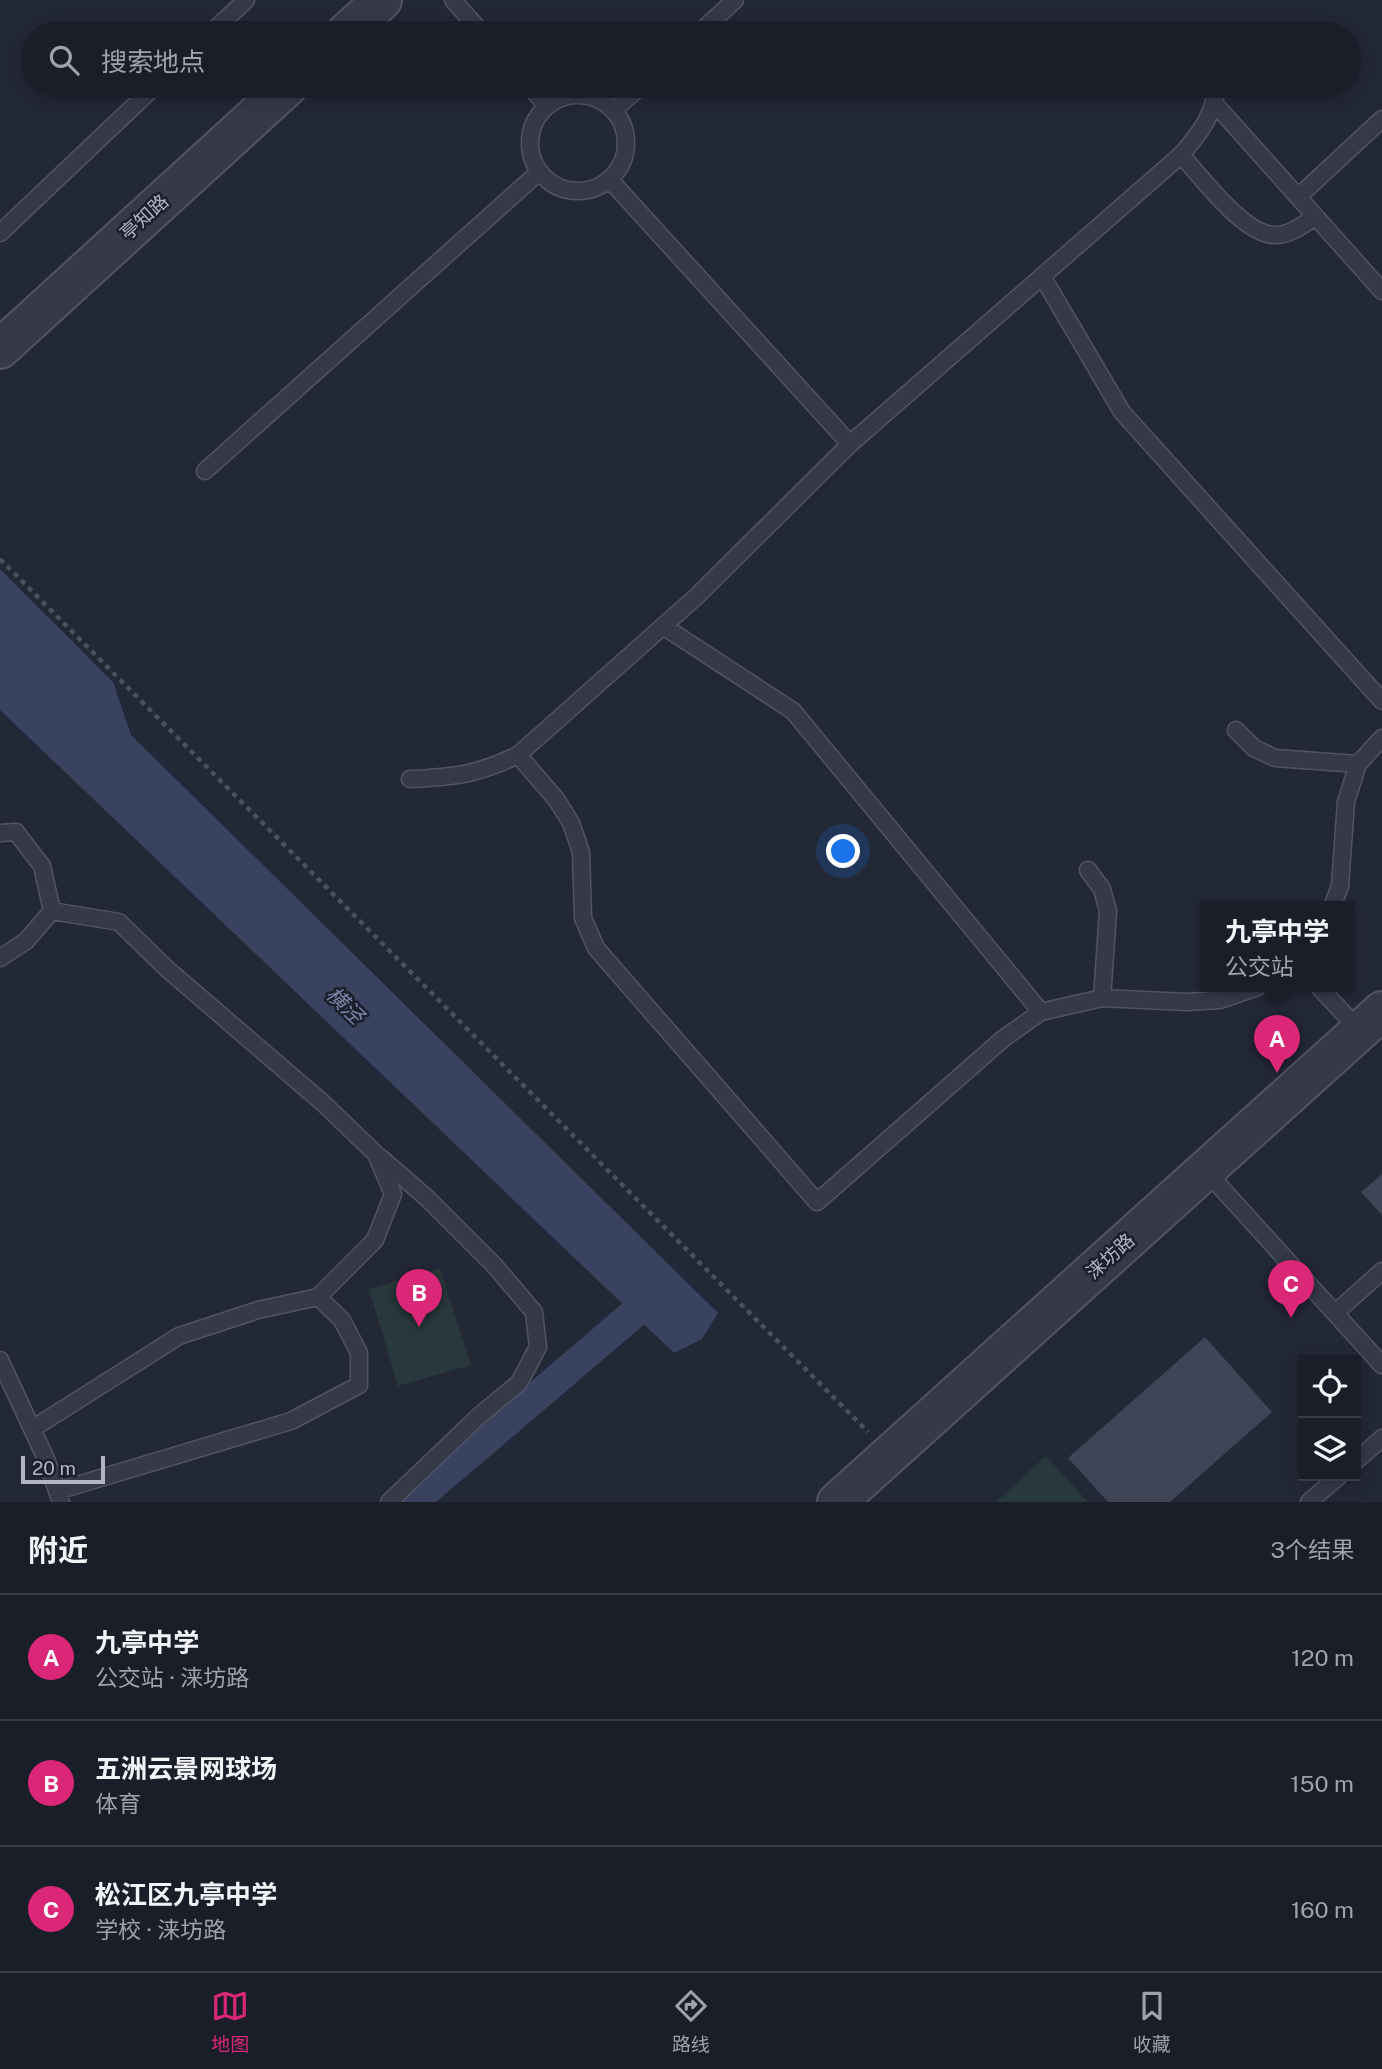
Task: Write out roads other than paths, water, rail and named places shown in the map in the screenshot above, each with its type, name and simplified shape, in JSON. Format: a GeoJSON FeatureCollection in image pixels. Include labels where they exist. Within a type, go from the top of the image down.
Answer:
{"type":"FeatureCollection","features":[{"type":"Feature","properties":{"kind":"street"},"geometry":{"type":"LineString","coordinates":[[359,21],[382,0]]}},
{"type":"Feature","properties":{"kind":"street","name":"亭知路"},"geometry":{"type":"LineString","coordinates":[[0,349],[275,98]]}},
{"type":"Feature","properties":{"kind":"street","name":"涞坊路"},"geometry":{"type":"LineString","coordinates":[[838,1502],[1371,1021]]}},
{"type":"Feature","properties":{"kind":"lane"},"geometry":{"type":"LineString","coordinates":[[224,21],[246,0]]}},
{"type":"Feature","properties":{"kind":"lane"},"geometry":{"type":"LineString","coordinates":[[453,0],[471,21]]}},
{"type":"Feature","properties":{"kind":"lane"},"geometry":{"type":"LineString","coordinates":[[712,21],[735,0]]}},
{"type":"Feature","properties":{"kind":"lane"},"geometry":{"type":"LineString","coordinates":[[0,233],[142,98]]}},
{"type":"Feature","properties":{"kind":"lane"},"geometry":{"type":"LineString","coordinates":[[540,98],[547,106]]}},
{"type":"Feature","properties":{"kind":"lane"},"geometry":{"type":"LineString","coordinates":[[560,98],[547,106],[538,117],[531,137],[532,159],[539,172],[551,183],[565,190],[581,192],[610,180],[620,168],[626,154],[627,138],[623,123],[614,110],[595,98]]}},
{"type":"Feature","properties":{"kind":"lane"},"geometry":{"type":"LineString","coordinates":[[614,110],[628,98]]}},
{"type":"Feature","properties":{"kind":"lane"},"geometry":{"type":"LineString","coordinates":[[410,779],[455,777],[490,768],[517,755],[697,596],[850,444],[1181,155],[1203,131],[1216,98]]}},
{"type":"Feature","properties":{"kind":"lane"},"geometry":{"type":"LineString","coordinates":[[1215,104],[1382,291]]}},
{"type":"Feature","properties":{"kind":"lane"},"geometry":{"type":"LineString","coordinates":[[1298,197],[1382,119]]}},
{"type":"Feature","properties":{"kind":"lane"},"geometry":{"type":"LineString","coordinates":[[1181,155],[1239,218],[1259,233],[1277,235],[1295,229],[1315,217]]}},
{"type":"Feature","properties":{"kind":"lane"},"geometry":{"type":"LineString","coordinates":[[205,471],[539,172]]}},
{"type":"Feature","properties":{"kind":"lane"},"geometry":{"type":"LineString","coordinates":[[610,180],[850,444]]}},
{"type":"Feature","properties":{"kind":"lane"},"geometry":{"type":"LineString","coordinates":[[1042,276],[1122,412],[1382,701]]}},
{"type":"Feature","properties":{"kind":"lane"},"geometry":{"type":"LineString","coordinates":[[663,626],[793,711],[1041,1012]]}},
{"type":"Feature","properties":{"kind":"lane"},"geometry":{"type":"LineString","coordinates":[[1236,730],[1254,748],[1275,758],[1358,764]]}},
{"type":"Feature","properties":{"kind":"lane"},"geometry":{"type":"LineString","coordinates":[[1334,901],[1340,886],[1346,802],[1358,764],[1382,738]]}},
{"type":"Feature","properties":{"kind":"lane"},"geometry":{"type":"LineString","coordinates":[[517,755],[556,800],[571,823],[581,852],[583,918],[596,948],[817,1202],[1004,1038],[1041,1012],[1102,998],[1186,1002],[1220,1000],[1243,992]]}},
{"type":"Feature","properties":{"kind":"lane"},"geometry":{"type":"LineString","coordinates":[[0,833],[16,832],[42,866],[52,911]]}},
{"type":"Feature","properties":{"kind":"lane"},"geometry":{"type":"LineString","coordinates":[[1087,870],[1102,889],[1108,911],[1102,998]]}},
{"type":"Feature","properties":{"kind":"lane"},"geometry":{"type":"LineString","coordinates":[[0,958],[26,940],[52,911]]}},
{"type":"Feature","properties":{"kind":"lane"},"geometry":{"type":"LineString","coordinates":[[52,911],[119,922],[166,968],[323,1103],[428,1199],[494,1265],[534,1311],[538,1347],[519,1383],[480,1415],[389,1502]]}},
{"type":"Feature","properties":{"kind":"lane"},"geometry":{"type":"LineString","coordinates":[[1327,992],[1371,1021]]}},
{"type":"Feature","properties":{"kind":"lane"},"geometry":{"type":"LineString","coordinates":[[32,1429],[179,1336],[258,1310],[318,1297],[375,1240],[393,1194],[376,1154]]}},
{"type":"Feature","properties":{"kind":"lane"},"geometry":{"type":"LineString","coordinates":[[1205,1170],[1382,1365]]}},
{"type":"Feature","properties":{"kind":"lane"},"geometry":{"type":"LineString","coordinates":[[1335,1313],[1382,1271]]}},
{"type":"Feature","properties":{"kind":"lane"},"geometry":{"type":"LineString","coordinates":[[0,1360],[46,1459],[59,1497],[291,1421],[359,1385],[359,1353],[342,1320],[318,1297]]}},
{"type":"Feature","properties":{"kind":"lane"},"geometry":{"type":"LineString","coordinates":[[1361,1457],[1382,1438]]}},
{"type":"Feature","properties":{"kind":"lane"},"geometry":{"type":"LineString","coordinates":[[1309,1502],[1333,1481]]}},
{"type":"Feature","properties":{"kind":"water","name":"横泾"},"geometry":{"type":"Polygon","coordinates":[[[0,569],[113,682],[131,735],[718,1313],[702,1339],[674,1353],[0,710],[0,569]]]}},
{"type":"Feature","properties":{"kind":"waterway"},"geometry":{"type":"LineString","coordinates":[[413,1502],[652,1298]]}},
{"type":"Feature","properties":{"kind":"place","name":"九亭中学"},"geometry":{"type":"Point","coordinates":[1277,1073]}},
{"type":"Feature","properties":{"kind":"place","name":"松江区九亭中学"},"geometry":{"type":"Point","coordinates":[1291,1318]}},
{"type":"Feature","properties":{"kind":"place","name":"五洲云景网球场"},"geometry":{"type":"Point","coordinates":[419,1327]}}]}
